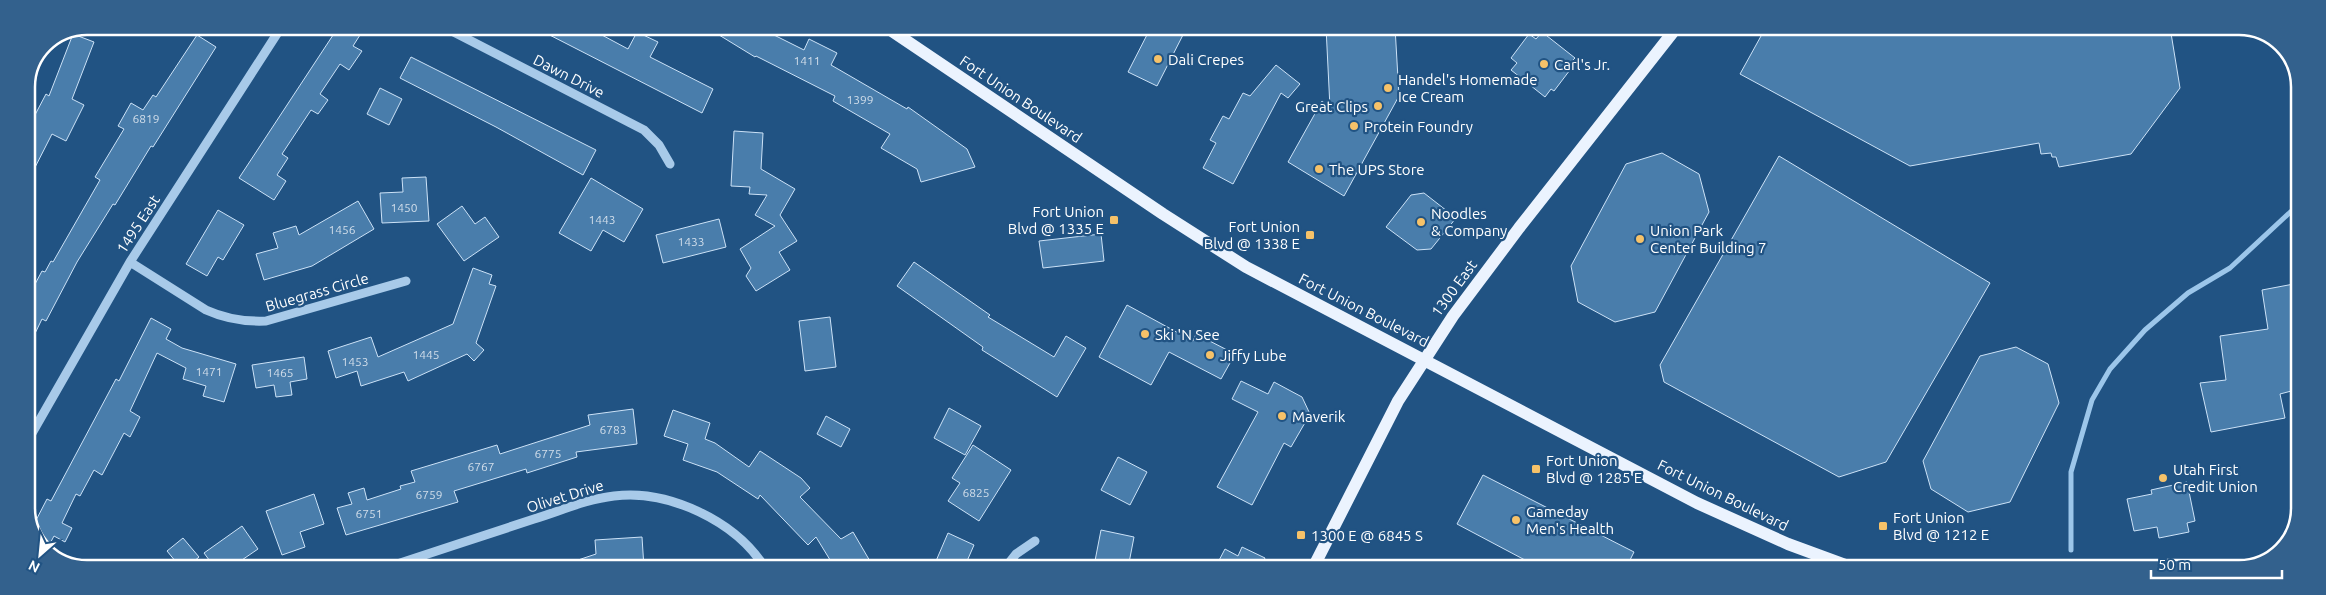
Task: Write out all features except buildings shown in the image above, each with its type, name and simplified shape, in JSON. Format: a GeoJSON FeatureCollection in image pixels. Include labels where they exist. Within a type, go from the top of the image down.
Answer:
{"type":"FeatureCollection","features":[{"type":"Feature","properties":{"kind":"main road","name":"Fort Union Boulevard"},"geometry":{"type":"LineString","coordinates":[[898,35],[1204,241],[1320,306],[1425,359],[1697,503],[1788,544],[1833,560]]}},
{"type":"Feature","properties":{"kind":"main road","name":"1300 East"},"geometry":{"type":"LineString","coordinates":[[1317,560],[1398,401],[1453,316],[1513,236],[1671,35]]}},
{"type":"Feature","properties":{"kind":"street","name":"1495 East"},"geometry":{"type":"LineString","coordinates":[[35,428],[130,262],[276,35]]}},
{"type":"Feature","properties":{"kind":"street","name":"Dawn Drive"},"geometry":{"type":"LineString","coordinates":[[459,35],[644,130],[660,146],[670,164]]}},
{"type":"Feature","properties":{"kind":"street","name":"Bluegrass Circle"},"geometry":{"type":"LineString","coordinates":[[130,262],[206,310],[219,316],[249,322],[266,321],[406,281]]}},
{"type":"Feature","properties":{"kind":"street","name":"Olivet Drive"},"geometry":{"type":"LineString","coordinates":[[410,560],[581,504],[615,496],[652,497],[695,510],[730,530],[760,560]]}},
{"type":"Feature","properties":{"kind":"street"},"geometry":{"type":"LineString","coordinates":[[1011,560],[1016,554],[1035,541]]}},
{"type":"Feature","properties":{"kind":"waterway"},"geometry":{"type":"LineString","coordinates":[[2071,550],[2071,472],[2092,400],[2110,369],[2145,330],[2188,293],[2230,268],[2291,211]]}},
{"type":"Feature","properties":{"kind":"place","name":"Dali Crepes"},"geometry":{"type":"Point","coordinates":[1158,59]}},
{"type":"Feature","properties":{"kind":"place","name":"Carl's Jr."},"geometry":{"type":"Point","coordinates":[1544,64]}},
{"type":"Feature","properties":{"kind":"place","name":"Handel's Homemade Ice Cream"},"geometry":{"type":"Point","coordinates":[1388,88]}},
{"type":"Feature","properties":{"kind":"place","name":"Great Clips"},"geometry":{"type":"Point","coordinates":[1378,106]}},
{"type":"Feature","properties":{"kind":"place","name":"Protein Foundry"},"geometry":{"type":"Point","coordinates":[1354,126]}},
{"type":"Feature","properties":{"kind":"place","name":"The UPS Store"},"geometry":{"type":"Point","coordinates":[1319,169]}},
{"type":"Feature","properties":{"kind":"place","name":"Fort Union Blvd @ 1335 E"},"geometry":{"type":"Point","coordinates":[1114,220]}},
{"type":"Feature","properties":{"kind":"place","name":"Noodles & Company"},"geometry":{"type":"Point","coordinates":[1421,222]}},
{"type":"Feature","properties":{"kind":"place","name":"Fort Union Blvd @ 1338 E"},"geometry":{"type":"Point","coordinates":[1310,235]}},
{"type":"Feature","properties":{"kind":"place","name":"Union Park Center Building 7"},"geometry":{"type":"Point","coordinates":[1640,239]}},
{"type":"Feature","properties":{"kind":"place","name":"Ski 'N See"},"geometry":{"type":"Point","coordinates":[1145,334]}},
{"type":"Feature","properties":{"kind":"place","name":"Jiffy Lube"},"geometry":{"type":"Point","coordinates":[1210,355]}},
{"type":"Feature","properties":{"kind":"place","name":"Maverik"},"geometry":{"type":"Point","coordinates":[1282,416]}},
{"type":"Feature","properties":{"kind":"place","name":"Fort Union Blvd @ 1285 E"},"geometry":{"type":"Point","coordinates":[1536,469]}},
{"type":"Feature","properties":{"kind":"place","name":"Utah First Credit Union"},"geometry":{"type":"Point","coordinates":[2163,478]}},
{"type":"Feature","properties":{"kind":"place","name":"Gameday Men's Health"},"geometry":{"type":"Point","coordinates":[1516,520]}},
{"type":"Feature","properties":{"kind":"place","name":"Fort Union Blvd @ 1212 E"},"geometry":{"type":"Point","coordinates":[1883,526]}},
{"type":"Feature","properties":{"kind":"place","name":"1300 E @ 6845 S"},"geometry":{"type":"Point","coordinates":[1301,535]}}]}
